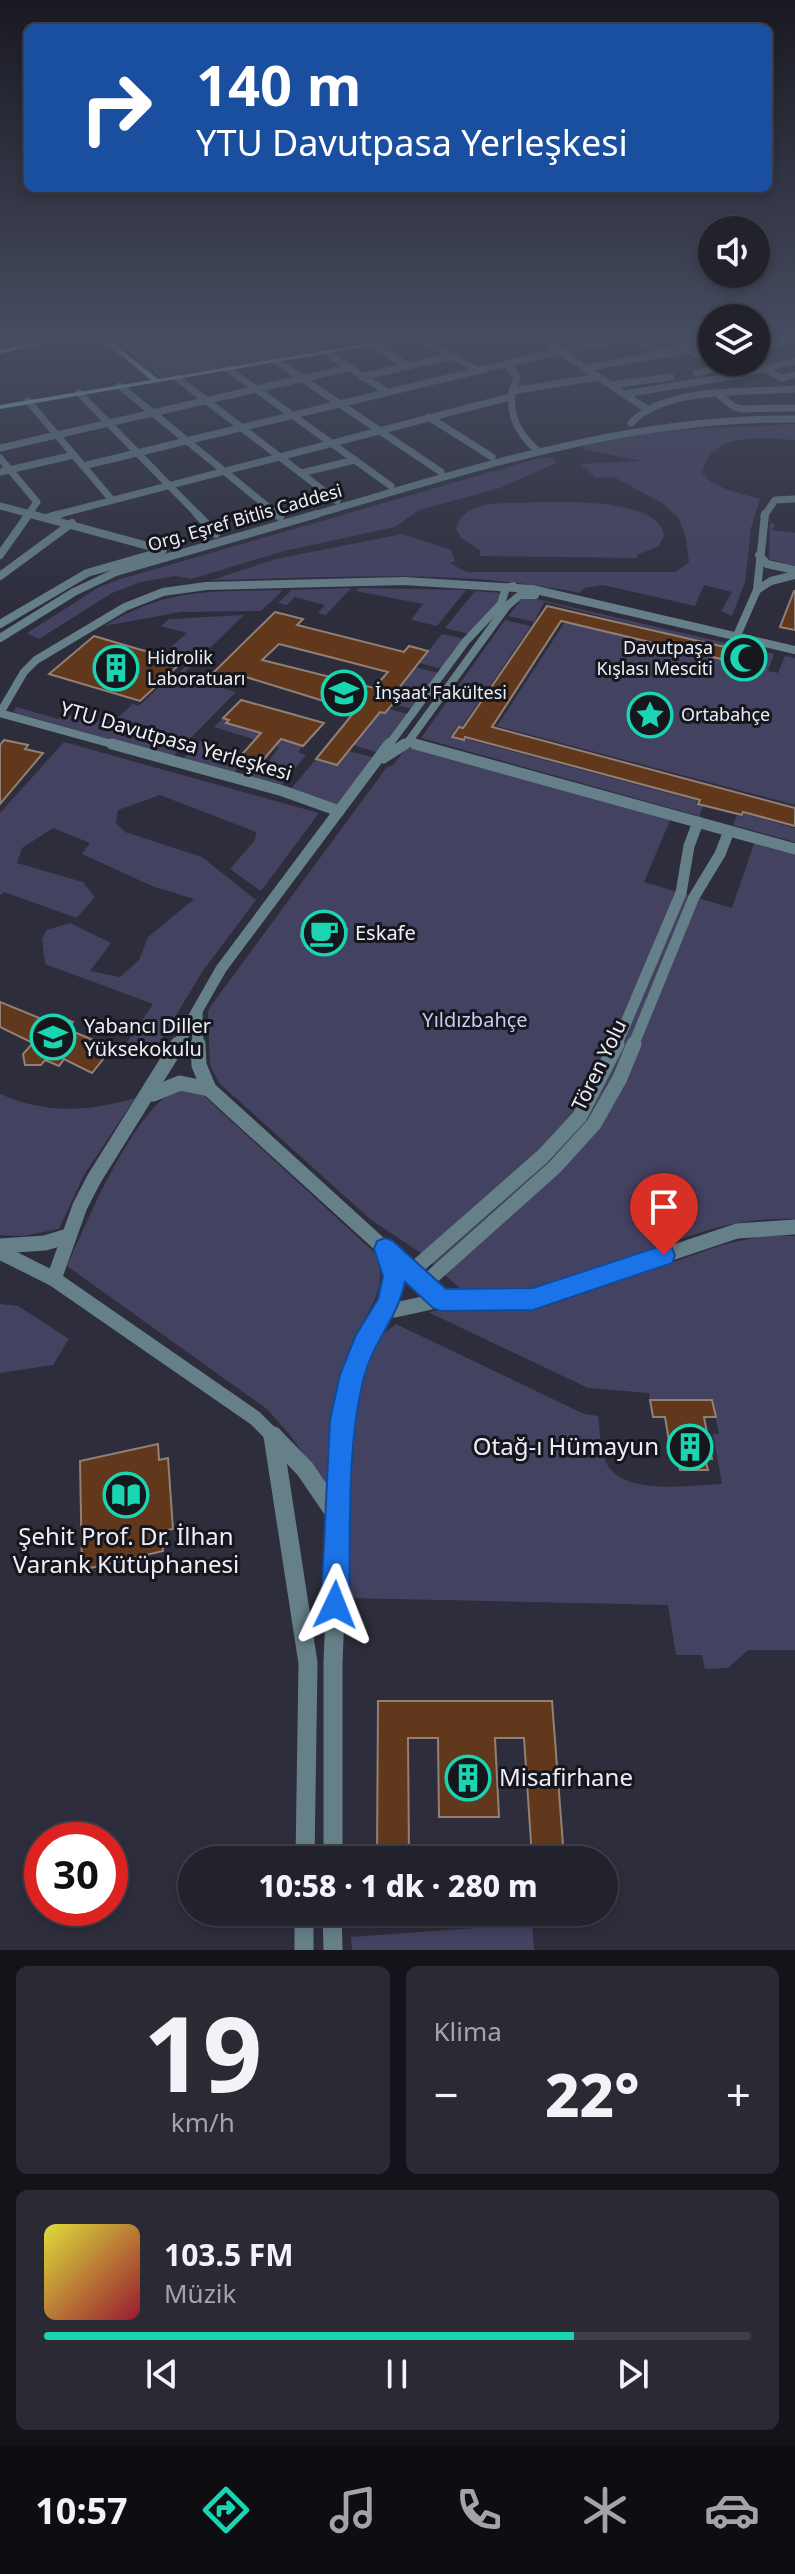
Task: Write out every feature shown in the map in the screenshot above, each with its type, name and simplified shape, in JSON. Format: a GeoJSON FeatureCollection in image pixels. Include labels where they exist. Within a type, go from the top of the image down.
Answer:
{"type":"FeatureCollection","features":[{"type":"Feature","properties":{"kind":"street"},"geometry":{"type":"LineString","coordinates":[[54,430],[112,500]]}},
{"type":"Feature","properties":{"kind":"street"},"geometry":{"type":"LineString","coordinates":[[0,448],[82,430]]}},
{"type":"Feature","properties":{"kind":"street"},"geometry":{"type":"LineString","coordinates":[[115,430],[216,534]]}},
{"type":"Feature","properties":{"kind":"street"},"geometry":{"type":"LineString","coordinates":[[173,430],[280,517]]}},
{"type":"Feature","properties":{"kind":"street"},"geometry":{"type":"LineString","coordinates":[[83,466],[229,430]]}},
{"type":"Feature","properties":{"kind":"street"},"geometry":{"type":"LineString","coordinates":[[245,430],[337,501]]}},
{"type":"Feature","properties":{"kind":"street"},"geometry":{"type":"LineString","coordinates":[[313,430],[391,486]]}},
{"type":"Feature","properties":{"kind":"street"},"geometry":{"type":"LineString","coordinates":[[49,517],[383,430]]}},
{"type":"Feature","properties":{"kind":"street"},"geometry":{"type":"LineString","coordinates":[[449,430],[492,457]]}},
{"type":"Feature","properties":{"kind":"street"},"geometry":{"type":"LineString","coordinates":[[522,430],[524,437],[535,448]]}},
{"type":"Feature","properties":{"kind":"street","name":"Org. Eşref Bitlis Caddesi"},"geometry":{"type":"LineString","coordinates":[[0,638],[91,582],[216,534],[492,457],[636,430]]}},
{"type":"Feature","properties":{"kind":"street"},"geometry":{"type":"LineString","coordinates":[[379,431],[441,472]]}},
{"type":"Feature","properties":{"kind":"street","name":"Org. Eşref Bitlis Caddesi"},"geometry":{"type":"LineString","coordinates":[[0,624],[87,573],[168,553],[571,435]]}},
{"type":"Feature","properties":{"kind":"street"},"geometry":{"type":"LineString","coordinates":[[30,442],[47,461]]}},
{"type":"Feature","properties":{"kind":"street"},"geometry":{"type":"LineString","coordinates":[[0,472],[74,455]]}},
{"type":"Feature","properties":{"kind":"street"},"geometry":{"type":"LineString","coordinates":[[0,458],[37,499],[36,507],[0,555]]}},
{"type":"Feature","properties":{"kind":"street"},"geometry":{"type":"LineString","coordinates":[[301,473],[355,460]]}},
{"type":"Feature","properties":{"kind":"street"},"geometry":{"type":"LineString","coordinates":[[736,637],[757,590],[763,517],[771,503],[780,499],[795,499]]}},
{"type":"Feature","properties":{"kind":"street"},"geometry":{"type":"LineString","coordinates":[[0,506],[72,523],[168,553]]}},
{"type":"Feature","properties":{"kind":"street"},"geometry":{"type":"LineString","coordinates":[[0,576],[72,523]]}},
{"type":"Feature","properties":{"kind":"street"},"geometry":{"type":"LineString","coordinates":[[759,555],[767,564],[795,572]]}},
{"type":"Feature","properties":{"kind":"street"},"geometry":{"type":"LineString","coordinates":[[0,562],[18,563]]}},
{"type":"Feature","properties":{"kind":"street"},"geometry":{"type":"LineString","coordinates":[[758,573],[795,572]]}},
{"type":"Feature","properties":{"kind":"street"},"geometry":{"type":"LineString","coordinates":[[757,590],[795,572]]}},
{"type":"Feature","properties":{"kind":"street","name":"YTU Davutpasa Yerleşkesi"},"geometry":{"type":"LineString","coordinates":[[339,811],[283,791],[0,713],[29,665],[114,613],[150,597],[206,586],[404,581],[518,591],[736,637],[795,653]]}},
{"type":"Feature","properties":{"kind":"street","name":"YTU Davutpasa Yerleşkesi"},"geometry":{"type":"LineString","coordinates":[[360,583],[505,592],[511,596],[518,591]]}},
{"type":"Feature","properties":{"kind":"street"},"geometry":{"type":"LineString","coordinates":[[373,765],[408,742],[518,591]]}},
{"type":"Feature","properties":{"kind":"street"},"geometry":{"type":"LineString","coordinates":[[54,1279],[68,1236],[94,1179],[147,1099],[221,969],[466,641],[501,604],[505,592]]}},
{"type":"Feature","properties":{"kind":"street"},"geometry":{"type":"LineString","coordinates":[[408,742],[795,849]]}},
{"type":"Feature","properties":{"kind":"street"},"geometry":{"type":"LineString","coordinates":[[687,895],[689,846],[698,822]]}},
{"type":"Feature","properties":{"kind":"street"},"geometry":{"type":"LineString","coordinates":[[687,895],[720,854],[729,831]]}},
{"type":"Feature","properties":{"kind":"street","name":"Tören Yolu"},"geometry":{"type":"LineString","coordinates":[[411,1272],[543,1156],[580,1116],[605,1072],[687,895]]}},
{"type":"Feature","properties":{"kind":"street","name":"Tören Yolu"},"geometry":{"type":"LineString","coordinates":[[424,1284],[555,1167],[594,1124],[620,1078],[687,895]]}},
{"type":"Feature","properties":{"kind":"street"},"geometry":{"type":"LineString","coordinates":[[197,1012],[199,1065],[202,1079],[209,1089],[441,1300]]}},
{"type":"Feature","properties":{"kind":"street"},"geometry":{"type":"LineString","coordinates":[[147,1099],[177,1082],[194,1082],[209,1089]]}},
{"type":"Feature","properties":{"kind":"street"},"geometry":{"type":"LineString","coordinates":[[395,1310],[441,1300],[533,1299],[737,1231],[795,1227]]}},
{"type":"Feature","properties":{"kind":"street"},"geometry":{"type":"LineString","coordinates":[[0,1249],[68,1236]]}},
{"type":"Feature","properties":{"kind":"street"},"geometry":{"type":"LineString","coordinates":[[0,1249],[54,1279],[255,1418],[305,1469],[339,1519]]}},
{"type":"Feature","properties":{"kind":"street"},"geometry":{"type":"LineString","coordinates":[[333,1846],[333,1663],[343,1420],[352,1375],[368,1335],[389,1304],[395,1276],[385,1249]]}},
{"type":"Feature","properties":{"kind":"street"},"geometry":{"type":"LineString","coordinates":[[273,1435],[308,1663],[305,1846]]}},
{"type":"Feature","properties":{"kind":"street"},"geometry":{"type":"LineString","coordinates":[[304,1926],[304,1950]]}},
{"type":"Feature","properties":{"kind":"street"},"geometry":{"type":"LineString","coordinates":[[332,1926],[333,1950]]}},
{"type":"Feature","properties":{"kind":"green space"},"geometry":{"type":"Polygon","coordinates":[[[667,430],[795,430],[795,440],[753,438],[726,444],[707,459],[702,473],[711,482],[728,490],[760,499],[751,528],[745,582],[732,616],[721,611],[732,592],[704,585],[695,606],[603,585],[584,588],[580,593],[535,585],[443,577],[212,580],[276,559],[402,534],[451,550],[455,562],[449,563],[467,572],[676,572],[689,562],[686,538],[678,517],[662,503],[614,477],[596,478],[580,464],[642,461],[582,449],[582,446],[667,430]]]}},
{"type":"Feature","properties":{"kind":"green space"},"geometry":{"type":"Polygon","coordinates":[[[543,457],[554,459],[556,463],[500,488],[419,510],[395,527],[284,551],[191,579],[175,576],[141,582],[112,593],[39,639],[27,633],[99,587],[121,579],[543,457]]]}},
{"type":"Feature","properties":{"kind":"green space"},"geometry":{"type":"Polygon","coordinates":[[[569,502],[620,507],[642,513],[657,522],[664,536],[659,546],[637,555],[637,558],[480,556],[480,550],[461,538],[456,528],[459,521],[476,508],[506,503],[569,502]]]}},
{"type":"Feature","properties":{"kind":"green space"},"geometry":{"type":"Polygon","coordinates":[[[770,523],[775,524],[772,530],[795,533],[795,566],[769,559],[770,523]]]}},
{"type":"Feature","properties":{"kind":"green space"},"geometry":{"type":"Polygon","coordinates":[[[351,588],[326,615],[318,613],[325,605],[295,597],[287,605],[278,603],[292,590],[351,588]]]}},
{"type":"Feature","properties":{"kind":"green space"},"geometry":{"type":"Polygon","coordinates":[[[359,588],[466,590],[437,626],[411,620],[423,604],[356,591],[359,588]]]}},
{"type":"Feature","properties":{"kind":"green space"},"geometry":{"type":"Polygon","coordinates":[[[283,590],[261,611],[181,612],[104,626],[127,613],[170,598],[212,592],[283,590]]]}},
{"type":"Feature","properties":{"kind":"green space"},"geometry":{"type":"Polygon","coordinates":[[[475,591],[502,593],[499,604],[469,634],[445,628],[475,591]]]}},
{"type":"Feature","properties":{"kind":"green space","name":"Ortabahçe"},"geometry":{"type":"Polygon","coordinates":[[[532,598],[774,654],[768,671],[778,673],[785,656],[795,658],[795,805],[497,726],[565,622],[730,661],[736,650],[544,602],[534,622],[508,616],[522,599],[532,598]]]}},
{"type":"Feature","properties":{"kind":"green space"},"geometry":{"type":"Polygon","coordinates":[[[244,615],[184,673],[180,672],[196,656],[170,648],[187,633],[161,626],[169,619],[244,615]]]}},
{"type":"Feature","properties":{"kind":"green space"},"geometry":{"type":"Polygon","coordinates":[[[505,620],[531,626],[462,726],[458,726],[450,737],[697,801],[696,804],[703,806],[699,816],[421,738],[505,620]]]}},
{"type":"Feature","properties":{"kind":"green space"},"geometry":{"type":"Polygon","coordinates":[[[442,634],[465,639],[442,669],[419,663],[442,634]]]}},
{"type":"Feature","properties":{"kind":"green space"},"geometry":{"type":"Polygon","coordinates":[[[415,667],[439,673],[412,709],[393,704],[396,699],[391,698],[415,667]]]}},
{"type":"Feature","properties":{"kind":"green space"},"geometry":{"type":"Polygon","coordinates":[[[173,674],[236,692],[172,757],[13,712],[17,707],[58,719],[64,714],[95,724],[101,719],[113,722],[133,704],[139,706],[173,674]]]}},
{"type":"Feature","properties":{"kind":"green space"},"geometry":{"type":"Polygon","coordinates":[[[389,709],[408,714],[379,753],[353,745],[380,712],[385,713],[389,709]]]}},
{"type":"Feature","properties":{"kind":"green space"},"geometry":{"type":"Polygon","coordinates":[[[223,718],[229,720],[227,723],[261,733],[264,730],[269,736],[303,746],[298,752],[306,755],[280,787],[240,776],[247,768],[261,772],[279,747],[214,727],[223,718]]]}},
{"type":"Feature","properties":{"kind":"green space"},"geometry":{"type":"Polygon","coordinates":[[[202,740],[236,751],[227,762],[240,766],[233,774],[182,760],[202,740]]]}},
{"type":"Feature","properties":{"kind":"green space"},"geometry":{"type":"Polygon","coordinates":[[[64,742],[319,813],[261,891],[230,869],[255,840],[256,832],[160,795],[118,810],[116,823],[125,832],[202,857],[256,900],[202,972],[157,1047],[126,1044],[153,1004],[45,964],[42,939],[47,930],[70,923],[111,943],[90,971],[120,977],[139,960],[148,937],[194,899],[152,886],[82,854],[90,843],[53,828],[22,848],[17,863],[83,882],[95,897],[77,918],[4,892],[0,895],[0,813],[64,742]]]}},
{"type":"Feature","properties":{"kind":"green space","name":"Yıldızbahçe"},"geometry":{"type":"Polygon","coordinates":[[[408,746],[671,818],[644,882],[732,908],[755,841],[795,852],[795,1219],[760,1220],[726,1226],[564,1282],[531,1290],[463,1291],[419,1252],[370,1219],[219,1083],[210,1065],[210,1007],[387,767],[392,766],[408,746]]]}},
{"type":"Feature","properties":{"kind":"green space"},"geometry":{"type":"Polygon","coordinates":[[[349,751],[375,758],[338,808],[290,790],[316,759],[337,765],[349,751]]]}},
{"type":"Feature","properties":{"kind":"green space"},"geometry":{"type":"Polygon","coordinates":[[[745,814],[795,828],[795,842],[733,825],[737,815],[743,817],[745,814]]]}},
{"type":"Feature","properties":{"kind":"green space"},"geometry":{"type":"Polygon","coordinates":[[[178,1090],[202,1094],[376,1254],[380,1275],[377,1293],[351,1345],[338,1389],[327,1486],[267,1409],[67,1266],[99,1196],[129,1141],[162,1100],[178,1090]]]}},
{"type":"Feature","properties":{"kind":"green space"},"geometry":{"type":"Polygon","coordinates":[[[0,1094],[34,1105],[67,1109],[135,1098],[84,1175],[59,1229],[23,1236],[0,1235],[0,1094]]]}},
{"type":"Feature","properties":{"kind":"green space"},"geometry":{"type":"Polygon","coordinates":[[[761,1236],[795,1236],[795,1650],[748,1650],[728,1668],[705,1669],[702,1655],[676,1655],[668,1605],[349,1598],[354,1427],[366,1363],[384,1334],[396,1324],[584,1414],[598,1416],[605,1460],[613,1472],[625,1480],[675,1487],[722,1484],[713,1434],[719,1434],[712,1400],[650,1400],[649,1393],[588,1388],[428,1312],[548,1306],[722,1245],[761,1236]]]}},
{"type":"Feature","properties":{"kind":"green space"},"geometry":{"type":"Polygon","coordinates":[[[0,1304],[18,1306],[69,1339],[53,1365],[0,1373],[0,1304]]]}},
{"type":"Feature","properties":{"kind":"green space"},"geometry":{"type":"Polygon","coordinates":[[[532,1926],[534,1950],[352,1950],[351,1937],[532,1926]]]}},
{"type":"Feature","properties":{"kind":"building"},"geometry":{"type":"Polygon","coordinates":[[[795,591],[795,630],[780,627],[795,591]]]}},
{"type":"Feature","properties":{"kind":"building"},"geometry":{"type":"Polygon","coordinates":[[[547,606],[755,654],[751,666],[561,621],[492,727],[795,808],[795,826],[698,804],[700,800],[465,737],[464,740],[452,737],[459,727],[463,728],[547,606]]]}},
{"type":"Feature","properties":{"kind":"building"},"geometry":{"type":"Polygon","coordinates":[[[275,612],[303,619],[297,625],[404,652],[409,646],[428,651],[391,698],[397,699],[385,713],[380,712],[337,765],[316,759],[356,710],[343,702],[340,706],[246,677],[236,687],[207,679],[275,612]],[[279,644],[262,660],[374,688],[388,672],[279,644]]]}},
{"type":"Feature","properties":{"kind":"building","name":"Hidrolik Laboratuarı"},"geometry":{"type":"Polygon","coordinates":[[[94,636],[183,661],[140,701],[49,674],[94,636]]]}},
{"type":"Feature","properties":{"kind":"building"},"geometry":{"type":"Polygon","coordinates":[[[241,700],[324,723],[303,746],[281,739],[258,766],[237,760],[261,733],[226,723],[229,720],[223,718],[241,700]]]}},
{"type":"Feature","properties":{"kind":"building"},"geometry":{"type":"Polygon","coordinates":[[[4,740],[28,745],[25,749],[43,753],[0,804],[0,745],[4,740]]]}},
{"type":"Feature","properties":{"kind":"building","name":"Eskafe"},"geometry":{"type":"Polygon","coordinates":[[[330,917],[347,929],[345,940],[329,951],[308,947],[301,937],[303,927],[315,918],[330,917]]]}},
{"type":"Feature","properties":{"kind":"building","name":"Yabancı Diller Yüksekokulu"},"geometry":{"type":"Polygon","coordinates":[[[0,1002],[54,1024],[60,1017],[73,1022],[67,1029],[112,1048],[92,1073],[64,1059],[59,1066],[45,1060],[41,1065],[25,1065],[23,1054],[33,1043],[0,1027],[0,1002]]]}},
{"type":"Feature","properties":{"kind":"building","name":"Otağ-ı Hümayun"},"geometry":{"type":"Polygon","coordinates":[[[650,1400],[712,1400],[716,1417],[704,1417],[712,1459],[705,1459],[708,1470],[680,1470],[678,1459],[672,1459],[665,1417],[653,1417],[650,1400]]]}},
{"type":"Feature","properties":{"kind":"building","name":"Şehit Prof. Dr. İlhan Varank Kütüphanesi"},"geometry":{"type":"Polygon","coordinates":[[[158,1444],[159,1460],[168,1458],[173,1529],[162,1531],[163,1551],[82,1570],[80,1461],[158,1444]]]}},
{"type":"Feature","properties":{"kind":"building","name":"Misafirhane"},"geometry":{"type":"Polygon","coordinates":[[[378,1701],[552,1701],[563,1846],[531,1846],[524,1738],[495,1738],[499,1817],[439,1817],[438,1738],[408,1738],[409,1846],[377,1846],[378,1701]]]}},
{"type":"Feature","properties":{"kind":"place","name":"Davutpaşa Kışlası Mesciti"},"geometry":{"type":"Point","coordinates":[744,658]}},
{"type":"Feature","properties":{"kind":"place","name":"Hidrolik Laboratuarı"},"geometry":{"type":"Point","coordinates":[116,668]}},
{"type":"Feature","properties":{"kind":"place","name":"İnşaat Fakültesi"},"geometry":{"type":"Point","coordinates":[344,693]}},
{"type":"Feature","properties":{"kind":"place","name":"Ortabahçe"},"geometry":{"type":"Point","coordinates":[650,715]}},
{"type":"Feature","properties":{"kind":"place","name":"Eskafe"},"geometry":{"type":"Point","coordinates":[324,933]}},
{"type":"Feature","properties":{"kind":"place","name":"Yabancı Diller Yüksekokulu"},"geometry":{"type":"Point","coordinates":[53,1037]}},
{"type":"Feature","properties":{"kind":"place","name":"Otağ-ı Hümayun"},"geometry":{"type":"Point","coordinates":[690,1447]}},
{"type":"Feature","properties":{"kind":"place","name":"Şehit Prof. Dr. İlhan Varank Kütüphanesi"},"geometry":{"type":"Point","coordinates":[126,1495]}},
{"type":"Feature","properties":{"kind":"place","name":"Misafirhane"},"geometry":{"type":"Point","coordinates":[468,1778]}},
{"type":"Feature","properties":{"kind":"route"},"geometry":{"type":"LineString","coordinates":[[335,1605],[343,1420],[352,1375],[368,1335],[389,1304],[395,1276],[385,1249],[441,1300],[533,1299],[664,1255]]}}]}
